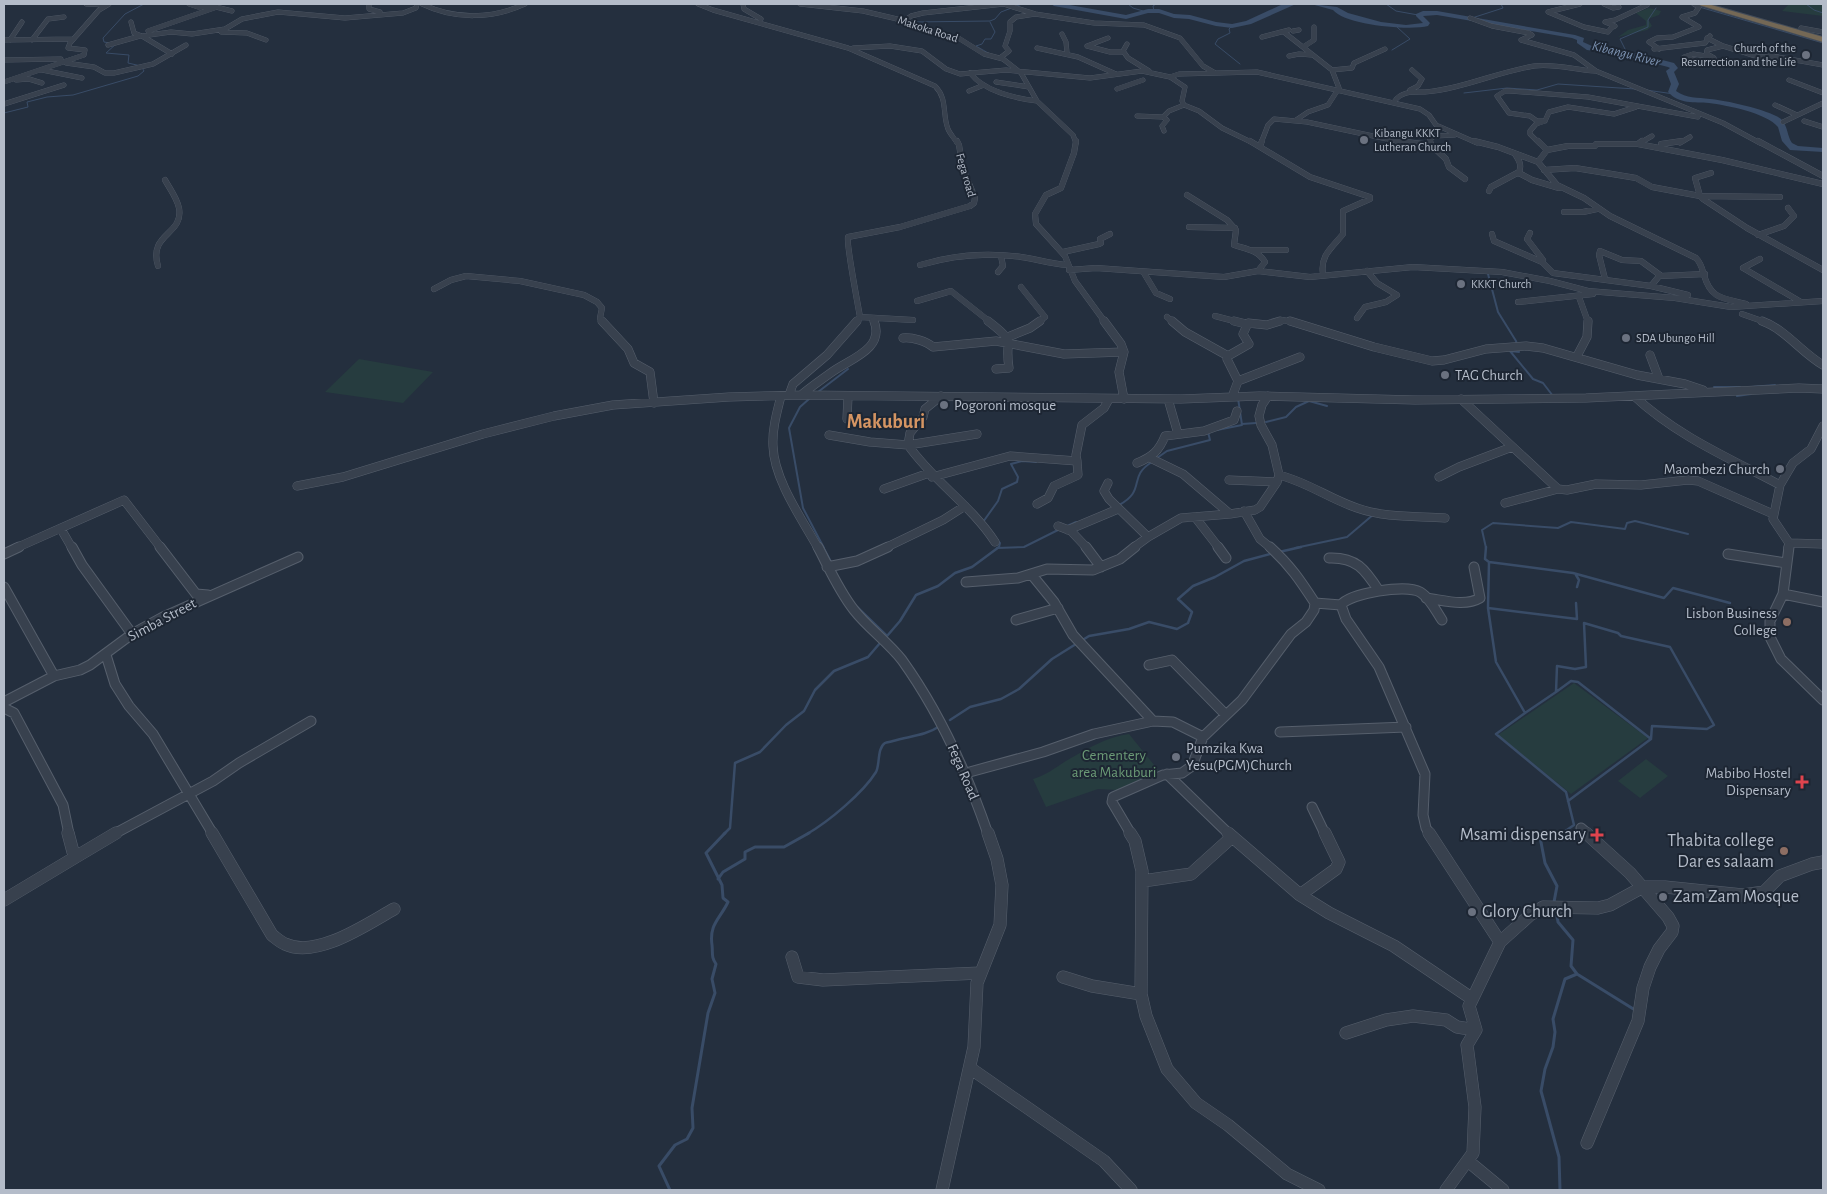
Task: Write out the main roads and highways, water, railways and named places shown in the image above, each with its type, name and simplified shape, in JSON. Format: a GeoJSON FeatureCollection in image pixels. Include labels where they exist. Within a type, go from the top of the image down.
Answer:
{"type":"FeatureCollection","features":[{"type":"Feature","properties":{"kind":"highway"},"geometry":{"type":"LineString","coordinates":[[1700,4],[1823,38]]}},
{"type":"Feature","properties":{"kind":"highway"},"geometry":{"type":"LineString","coordinates":[[1710,4],[1823,38]]}},
{"type":"Feature","properties":{"kind":"waterway"},"geometry":{"type":"LineString","coordinates":[[110,43],[104,42],[103,38],[125,14],[144,4],[133,4]]}},
{"type":"Feature","properties":{"kind":"waterway"},"geometry":{"type":"LineString","coordinates":[[793,4],[801,5]]}},
{"type":"Feature","properties":{"kind":"waterway"},"geometry":{"type":"LineString","coordinates":[[914,22],[990,21],[995,19],[1001,12],[1022,4]]}},
{"type":"Feature","properties":{"kind":"waterway","name":"Kibangu River"},"geometry":{"type":"LineString","coordinates":[[1054,4],[1126,17],[1148,11],[1159,11],[1174,16],[1190,17],[1226,26],[1248,23],[1277,9],[1293,4]]}},
{"type":"Feature","properties":{"kind":"waterway"},"geometry":{"type":"LineString","coordinates":[[1128,4],[1133,8],[1143,11]]}},
{"type":"Feature","properties":{"kind":"waterway"},"geometry":{"type":"LineString","coordinates":[[1154,11],[1153,6],[1156,4]]}},
{"type":"Feature","properties":{"kind":"waterway","name":"Kibangu River"},"geometry":{"type":"LineString","coordinates":[[1314,4],[1335,8],[1337,11],[1356,18],[1394,26],[1426,25],[1427,23],[1418,15],[1437,13],[1573,36],[1582,39],[1579,42],[1590,48],[1627,53],[1625,54],[1671,65],[1674,68],[1670,71],[1675,84],[1672,92],[1676,95],[1689,100],[1709,101],[1767,115],[1782,126],[1786,141],[1793,148],[1823,150]]}},
{"type":"Feature","properties":{"kind":"waterway"},"geometry":{"type":"LineString","coordinates":[[1386,4],[1396,11],[1418,15]]}},
{"type":"Feature","properties":{"kind":"waterway"},"geometry":{"type":"LineString","coordinates":[[1472,18],[1503,8],[1501,4]]}},
{"type":"Feature","properties":{"kind":"waterway"},"geometry":{"type":"LineString","coordinates":[[1689,4],[1823,43]]}},
{"type":"Feature","properties":{"kind":"waterway"},"geometry":{"type":"LineString","coordinates":[[1806,4],[1814,10],[1823,13]]}},
{"type":"Feature","properties":{"kind":"waterway"},"geometry":{"type":"LineString","coordinates":[[1627,53],[1620,39],[1648,27],[1648,20],[1656,8]]}},
{"type":"Feature","properties":{"kind":"waterway"},"geometry":{"type":"LineString","coordinates":[[990,22],[995,32],[991,39],[985,39],[982,44],[976,46],[990,54]]}},
{"type":"Feature","properties":{"kind":"waterway"},"geometry":{"type":"LineString","coordinates":[[1232,26],[1229,29],[1230,33],[1218,39],[1215,44],[1240,64]]}},
{"type":"Feature","properties":{"kind":"waterway"},"geometry":{"type":"LineString","coordinates":[[1392,50],[1410,39],[1397,27]]}},
{"type":"Feature","properties":{"kind":"waterway"},"geometry":{"type":"LineString","coordinates":[[4,113],[28,107],[27,102],[47,97],[73,95],[138,76],[144,71],[141,66],[128,63],[129,55],[106,53],[116,44]]}},
{"type":"Feature","properties":{"kind":"waterway"},"geometry":{"type":"LineString","coordinates":[[1464,93],[1507,88],[1537,90],[1558,84],[1635,89]]}},
{"type":"Feature","properties":{"kind":"waterway"},"geometry":{"type":"LineString","coordinates":[[1646,90],[1674,94]]}},
{"type":"Feature","properties":{"kind":"waterway"},"geometry":{"type":"LineString","coordinates":[[1488,274],[1498,312],[1516,341],[1519,352],[1510,351],[1533,379],[1543,383],[1553,396]]}},
{"type":"Feature","properties":{"kind":"waterway"},"geometry":{"type":"LineString","coordinates":[[818,392],[848,369]]}},
{"type":"Feature","properties":{"kind":"waterway"},"geometry":{"type":"LineString","coordinates":[[1751,387],[1775,385]]}},
{"type":"Feature","properties":{"kind":"waterway"},"geometry":{"type":"LineString","coordinates":[[1714,387],[1740,387]]}},
{"type":"Feature","properties":{"kind":"waterway"},"geometry":{"type":"LineString","coordinates":[[1737,396],[1751,394]]}},
{"type":"Feature","properties":{"kind":"waterway"},"geometry":{"type":"LineString","coordinates":[[1217,430],[1242,425],[1238,398]]}},
{"type":"Feature","properties":{"kind":"waterway"},"geometry":{"type":"LineString","coordinates":[[809,399],[800,407],[789,428],[803,508],[824,548]]}},
{"type":"Feature","properties":{"kind":"waterway"},"geometry":{"type":"LineString","coordinates":[[1266,422],[1286,417],[1296,407],[1309,401],[1327,406]]}},
{"type":"Feature","properties":{"kind":"waterway"},"geometry":{"type":"LineString","coordinates":[[1242,424],[1256,423]]}},
{"type":"Feature","properties":{"kind":"waterway"},"geometry":{"type":"LineString","coordinates":[[1157,458],[1167,451],[1210,440],[1208,432],[1210,431]]}},
{"type":"Feature","properties":{"kind":"waterway"},"geometry":{"type":"LineString","coordinates":[[983,522],[998,501],[1002,489],[1017,482],[1018,477],[1011,464],[1022,461],[1036,462]]}},
{"type":"Feature","properties":{"kind":"waterway"},"geometry":{"type":"LineString","coordinates":[[1119,505],[1132,494],[1140,473],[1152,462]]}},
{"type":"Feature","properties":{"kind":"waterway"},"geometry":{"type":"LineString","coordinates":[[1295,548],[1347,537],[1374,514]]}},
{"type":"Feature","properties":{"kind":"waterway"},"geometry":{"type":"LineString","coordinates":[[1486,548],[1482,530],[1493,523],[1558,528],[1571,522],[1625,529],[1627,523],[1635,521],[1688,534]]}},
{"type":"Feature","properties":{"kind":"waterway"},"geometry":{"type":"LineString","coordinates":[[1065,527],[1076,522]]}},
{"type":"Feature","properties":{"kind":"waterway"},"geometry":{"type":"LineString","coordinates":[[998,548],[1024,547],[1060,529]]}},
{"type":"Feature","properties":{"kind":"waterway"},"geometry":{"type":"LineString","coordinates":[[993,534],[1000,543],[998,548]]}},
{"type":"Feature","properties":{"kind":"waterway"},"geometry":{"type":"LineString","coordinates":[[823,547],[832,564]]}},
{"type":"Feature","properties":{"kind":"waterway"},"geometry":{"type":"LineString","coordinates":[[1279,552],[1301,547]]}},
{"type":"Feature","properties":{"kind":"waterway"},"geometry":{"type":"LineString","coordinates":[[857,607],[887,636],[900,621],[916,595],[938,586],[955,573],[972,567],[998,548]]}},
{"type":"Feature","properties":{"kind":"waterway"},"geometry":{"type":"LineString","coordinates":[[1486,548],[1485,559],[1489,562]]}},
{"type":"Feature","properties":{"kind":"waterway"},"geometry":{"type":"LineString","coordinates":[[1081,641],[1089,636],[1129,629],[1149,622],[1177,629],[1188,623],[1192,612],[1178,599],[1193,586],[1215,577],[1244,561],[1274,553]]}},
{"type":"Feature","properties":{"kind":"waterway"},"geometry":{"type":"LineString","coordinates":[[1488,608],[1489,562]]}},
{"type":"Feature","properties":{"kind":"waterway"},"geometry":{"type":"LineString","coordinates":[[1489,562],[1573,573],[1664,598],[1673,588],[1730,603]]}},
{"type":"Feature","properties":{"kind":"waterway"},"geometry":{"type":"LineString","coordinates":[[1576,575],[1579,580],[1577,587]]}},
{"type":"Feature","properties":{"kind":"waterway"},"geometry":{"type":"LineString","coordinates":[[1488,608],[1577,619],[1576,603]]}},
{"type":"Feature","properties":{"kind":"waterway"},"geometry":{"type":"LineString","coordinates":[[1488,608],[1496,662],[1525,713]]}},
{"type":"Feature","properties":{"kind":"waterway"},"geometry":{"type":"LineString","coordinates":[[1556,692],[1557,666],[1575,669],[1586,667],[1584,623],[1618,633],[1621,636],[1670,647],[1714,725],[1707,729],[1652,726],[1651,739]]}},
{"type":"Feature","properties":{"kind":"waterway"},"geometry":{"type":"LineString","coordinates":[[725,833],[730,828],[735,763],[760,752],[786,725],[804,711],[815,690],[834,671],[868,657],[880,643]]}},
{"type":"Feature","properties":{"kind":"waterway"},"geometry":{"type":"LineString","coordinates":[[950,720],[970,707],[1001,699],[1019,689],[1052,659],[1076,644]]}},
{"type":"Feature","properties":{"kind":"waterway"},"geometry":{"type":"LineString","coordinates":[[1556,692],[1571,681],[1578,682],[1651,739]]}},
{"type":"Feature","properties":{"kind":"waterway"},"geometry":{"type":"LineString","coordinates":[[1525,713],[1556,692]]}},
{"type":"Feature","properties":{"kind":"waterway"},"geometry":{"type":"LineString","coordinates":[[1525,713],[1496,734],[1566,792],[1568,801]]}},
{"type":"Feature","properties":{"kind":"waterway"},"geometry":{"type":"LineString","coordinates":[[807,834],[825,822],[863,789],[876,772],[882,745],[923,734],[940,726]]}},
{"type":"Feature","properties":{"kind":"waterway"},"geometry":{"type":"LineString","coordinates":[[1568,801],[1651,739]]}},
{"type":"Feature","properties":{"kind":"waterway"},"geometry":{"type":"LineString","coordinates":[[1562,833],[1574,825],[1568,801]]}},
{"type":"Feature","properties":{"kind":"waterway"},"geometry":{"type":"LineString","coordinates":[[719,878],[706,853],[725,833]]}},
{"type":"Feature","properties":{"kind":"waterway"},"geometry":{"type":"LineString","coordinates":[[719,878],[723,872],[745,859],[745,852],[755,847],[784,847],[809,833]]}},
{"type":"Feature","properties":{"kind":"waterway"},"geometry":{"type":"LineString","coordinates":[[1554,902],[1557,886],[1545,863],[1540,837],[1562,833]]}},
{"type":"Feature","properties":{"kind":"waterway"},"geometry":{"type":"LineString","coordinates":[[670,1190],[659,1166],[675,1145],[687,1139],[693,1128],[692,1108],[708,1013],[715,993],[712,979],[716,964],[712,955],[711,938],[716,922],[728,902],[723,898],[722,885],[719,878]]}},
{"type":"Feature","properties":{"kind":"waterway"},"geometry":{"type":"LineString","coordinates":[[1556,910],[1558,922],[1573,940],[1571,966],[1577,974]]}},
{"type":"Feature","properties":{"kind":"waterway"},"geometry":{"type":"LineString","coordinates":[[1560,1190],[1559,1157],[1541,1091],[1545,1069],[1553,1047],[1555,1032],[1553,1019],[1565,979],[1577,974]]}},
{"type":"Feature","properties":{"kind":"waterway"},"geometry":{"type":"LineString","coordinates":[[1577,974],[1635,1010]]}},
{"type":"Feature","properties":{"kind":"place","name":"Church of the Resurrection and the Life"},"geometry":{"type":"Point","coordinates":[1806,55]}},
{"type":"Feature","properties":{"kind":"place","name":"Kibangu KKKT Lutheran Church"},"geometry":{"type":"Point","coordinates":[1364,140]}},
{"type":"Feature","properties":{"kind":"place","name":"KKKT Church"},"geometry":{"type":"Point","coordinates":[1461,284]}},
{"type":"Feature","properties":{"kind":"place","name":"SDA Ubungo Hill"},"geometry":{"type":"Point","coordinates":[1626,338]}},
{"type":"Feature","properties":{"kind":"place","name":"TAG Church"},"geometry":{"type":"Point","coordinates":[1445,375]}},
{"type":"Feature","properties":{"kind":"place","name":"Pogoroni mosque"},"geometry":{"type":"Point","coordinates":[944,405]}},
{"type":"Feature","properties":{"kind":"place","name":"Maombezi Church"},"geometry":{"type":"Point","coordinates":[1780,469]}},
{"type":"Feature","properties":{"kind":"place","name":"Lisbon Business College"},"geometry":{"type":"Point","coordinates":[1787,622]}},
{"type":"Feature","properties":{"kind":"place","name":"Pumzika Kwa Yesu(PGM)Church"},"geometry":{"type":"Point","coordinates":[1176,757]}},
{"type":"Feature","properties":{"kind":"place","name":"Mabibo Hostel Dispensary"},"geometry":{"type":"Point","coordinates":[1802,782]}},
{"type":"Feature","properties":{"kind":"place","name":"Msami dispensary"},"geometry":{"type":"Point","coordinates":[1597,835]}},
{"type":"Feature","properties":{"kind":"place","name":"Thabita college Dar es salaam"},"geometry":{"type":"Point","coordinates":[1784,851]}},
{"type":"Feature","properties":{"kind":"place","name":"Zam Zam Mosque"},"geometry":{"type":"Point","coordinates":[1663,897]}},
{"type":"Feature","properties":{"kind":"place","name":"Glory Church"},"geometry":{"type":"Point","coordinates":[1472,912]}},
{"type":"Feature","properties":{"kind":"district","name":"Makuburi"},"geometry":{"type":"Point","coordinates":[886,422]}},
{"type":"Feature","properties":{"kind":"park label","name":"Cementery area Makuburi"},"geometry":{"type":"Point","coordinates":[1114,764]}}]}
